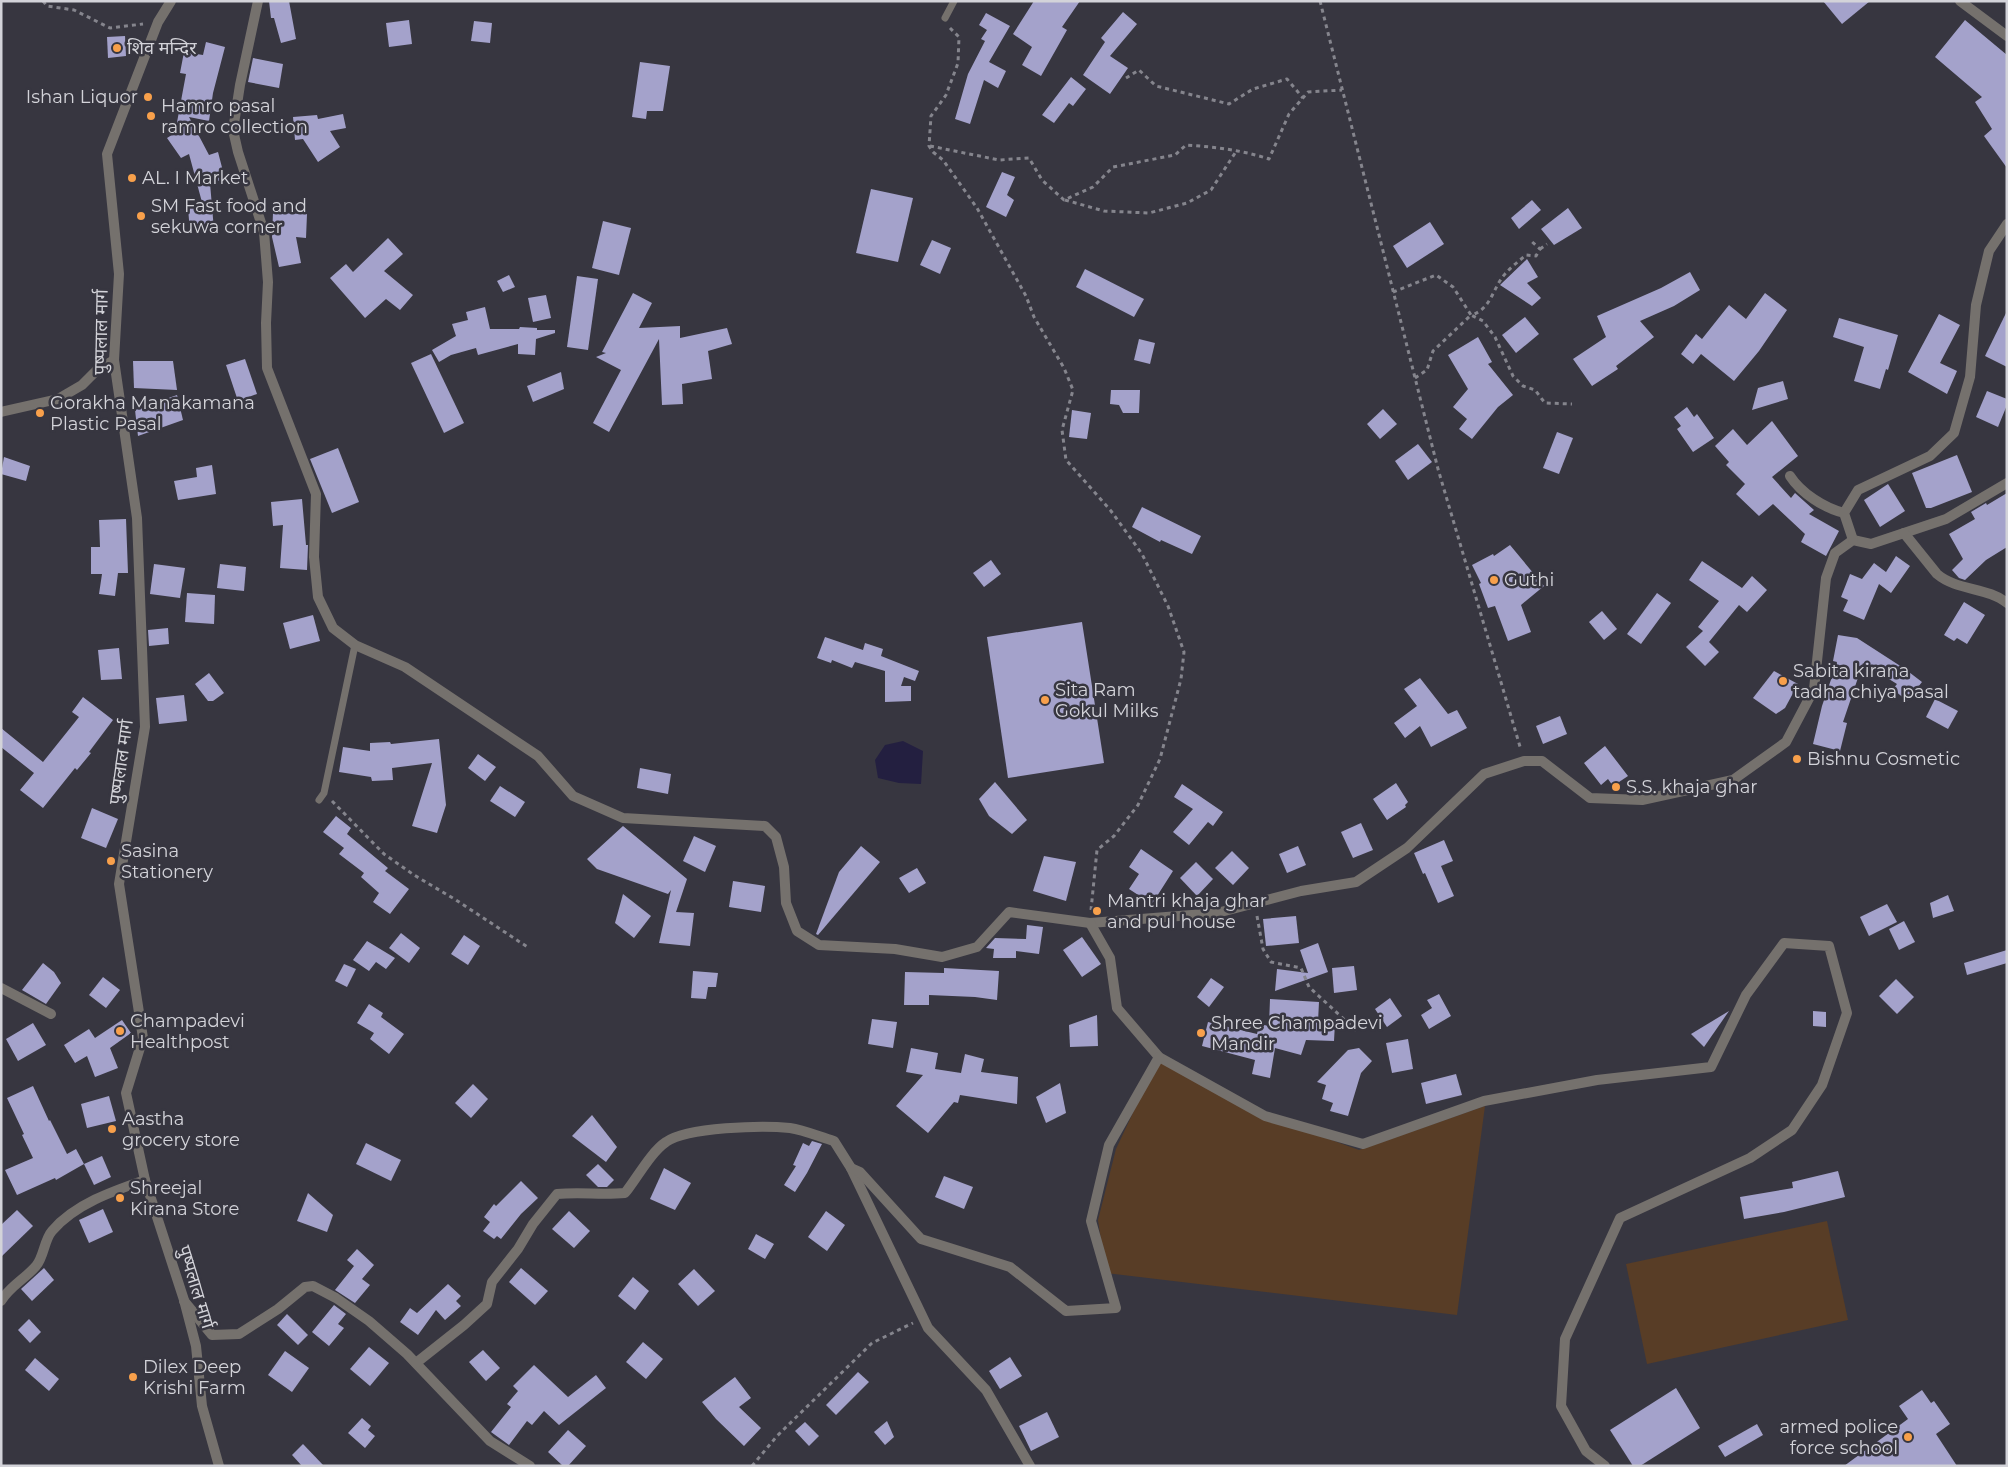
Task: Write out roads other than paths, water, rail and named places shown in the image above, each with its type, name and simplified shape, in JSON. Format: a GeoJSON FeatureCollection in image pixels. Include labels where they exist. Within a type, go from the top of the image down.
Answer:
{"type":"FeatureCollection","features":[{"type":"Feature","properties":{"kind":"street","name":"पुष्पलाल मार्ग"},"geometry":{"type":"LineString","coordinates":[[171,1],[158,22],[107,154],[119,274],[114,360],[137,518],[145,727],[119,884],[143,1038],[126,1093],[145,1180],[184,1300],[196,1346],[202,1406],[219,1466]]}},
{"type":"Feature","properties":{"kind":"street"},"geometry":{"type":"LineString","coordinates":[[258,1],[240,85],[233,130],[238,152],[264,232],[268,282],[266,323],[267,368],[316,494],[314,557],[318,597],[333,628],[355,645],[405,667],[538,756],[573,796],[623,818],[765,826],[776,837],[784,866],[786,903],[797,931],[819,944],[895,949],[942,957],[977,947],[1009,912],[1090,924],[1217,913],[1301,891],[1356,882],[1407,848],[1484,774],[1524,761],[1542,760],[1590,798],[1642,800],[1733,780],[1786,742],[1814,689],[1826,578],[1835,553],[1854,540],[1871,544],[1946,519],[2007,483]]}},
{"type":"Feature","properties":{"kind":"street"},"geometry":{"type":"LineString","coordinates":[[1960,1],[2007,36]]}},
{"type":"Feature","properties":{"kind":"street"},"geometry":{"type":"LineString","coordinates":[[1844,513],[1858,490],[1930,456],[1954,433],[1970,377],[1976,305],[1985,269],[1990,252],[2007,224]]}},
{"type":"Feature","properties":{"kind":"street"},"geometry":{"type":"LineString","coordinates":[[1,412],[58,399],[82,385],[96,371],[114,360]]}},
{"type":"Feature","properties":{"kind":"street"},"geometry":{"type":"LineString","coordinates":[[1790,476],[1794,482],[1828,509],[1844,513]]}},
{"type":"Feature","properties":{"kind":"street"},"geometry":{"type":"LineString","coordinates":[[1844,513],[1854,540]]}},
{"type":"Feature","properties":{"kind":"street"},"geometry":{"type":"LineString","coordinates":[[1904,533],[1943,579],[1966,589],[1999,596],[2007,603]]}},
{"type":"Feature","properties":{"kind":"street"},"geometry":{"type":"LineString","coordinates":[[1090,924],[1110,958],[1117,1008],[1159,1056],[1265,1116],[1363,1144],[1484,1101],[1597,1080],[1712,1067],[1746,995],[1784,943],[1829,946],[1847,1013],[1822,1085],[1792,1130],[1750,1158],[1620,1218],[1565,1338],[1561,1406],[1586,1451],[1605,1466]]}},
{"type":"Feature","properties":{"kind":"street"},"geometry":{"type":"LineString","coordinates":[[1,988],[51,1014]]}},
{"type":"Feature","properties":{"kind":"street"},"geometry":{"type":"LineString","coordinates":[[851,1168],[860,1172],[921,1239],[1010,1267],[1066,1311],[1116,1308],[1091,1221],[1110,1145],[1159,1056]]}},
{"type":"Feature","properties":{"kind":"street"},"geometry":{"type":"LineString","coordinates":[[416,1363],[487,1304],[492,1282],[557,1194],[576,1192],[604,1195],[625,1193],[639,1176],[650,1158],[664,1143],[678,1135],[731,1128],[791,1128],[834,1141],[851,1168],[928,1328],[986,1390],[1030,1466]]}},
{"type":"Feature","properties":{"kind":"street"},"geometry":{"type":"LineString","coordinates":[[1,1301],[7,1292],[37,1265],[51,1232],[74,1212],[113,1191],[145,1180]]}},
{"type":"Feature","properties":{"kind":"street"},"geometry":{"type":"LineString","coordinates":[[184,1300],[212,1335],[239,1334],[278,1309],[305,1287],[313,1286],[336,1298],[369,1321],[416,1363],[490,1441],[530,1466]]}},
{"type":"Feature","properties":{"kind":"lane"},"geometry":{"type":"LineString","coordinates":[[945,18],[954,1]]}},
{"type":"Feature","properties":{"kind":"lane"},"geometry":{"type":"LineString","coordinates":[[319,800],[324,793],[355,645]]}},
{"type":"Feature","properties":{"kind":"place","name":"शिव मन्दिर"},"geometry":{"type":"Point","coordinates":[117,48]}},
{"type":"Feature","properties":{"kind":"place","name":"Ishan Liquor"},"geometry":{"type":"Point","coordinates":[148,97]}},
{"type":"Feature","properties":{"kind":"place","name":"Hamro pasal ramro collection"},"geometry":{"type":"Point","coordinates":[151,116]}},
{"type":"Feature","properties":{"kind":"place","name":"AL. I Market"},"geometry":{"type":"Point","coordinates":[132,178]}},
{"type":"Feature","properties":{"kind":"place","name":"SM Fast food and sekuwa corner"},"geometry":{"type":"Point","coordinates":[141,216]}},
{"type":"Feature","properties":{"kind":"place","name":"Gorakha Manakamana Plastic Pasal"},"geometry":{"type":"Point","coordinates":[40,413]}},
{"type":"Feature","properties":{"kind":"place","name":"Guthi"},"geometry":{"type":"Point","coordinates":[1494,580]}},
{"type":"Feature","properties":{"kind":"place","name":"Sabita kirana tadha chiya pasal"},"geometry":{"type":"Point","coordinates":[1783,681]}},
{"type":"Feature","properties":{"kind":"place","name":"Sita Ram Gokul Milks"},"geometry":{"type":"Point","coordinates":[1045,700]}},
{"type":"Feature","properties":{"kind":"place","name":"Bishnu Cosmetic"},"geometry":{"type":"Point","coordinates":[1797,759]}},
{"type":"Feature","properties":{"kind":"place","name":"S.S. khaja ghar"},"geometry":{"type":"Point","coordinates":[1616,787]}},
{"type":"Feature","properties":{"kind":"place","name":"Sasina Stationery"},"geometry":{"type":"Point","coordinates":[111,861]}},
{"type":"Feature","properties":{"kind":"place","name":"Mantri khaja ghar and pul house"},"geometry":{"type":"Point","coordinates":[1097,911]}},
{"type":"Feature","properties":{"kind":"place","name":"Champadevi Healthpost"},"geometry":{"type":"Point","coordinates":[120,1031]}},
{"type":"Feature","properties":{"kind":"place","name":"Shree Champadevi Mandir"},"geometry":{"type":"Point","coordinates":[1201,1033]}},
{"type":"Feature","properties":{"kind":"place","name":"Aastha grocery store"},"geometry":{"type":"Point","coordinates":[112,1129]}},
{"type":"Feature","properties":{"kind":"place","name":"Shreejal Kirana Store"},"geometry":{"type":"Point","coordinates":[120,1198]}},
{"type":"Feature","properties":{"kind":"place","name":"Dilex Deep Krishi Farm"},"geometry":{"type":"Point","coordinates":[133,1377]}},
{"type":"Feature","properties":{"kind":"place","name":"armed police force school"},"geometry":{"type":"Point","coordinates":[1908,1437]}}]}
